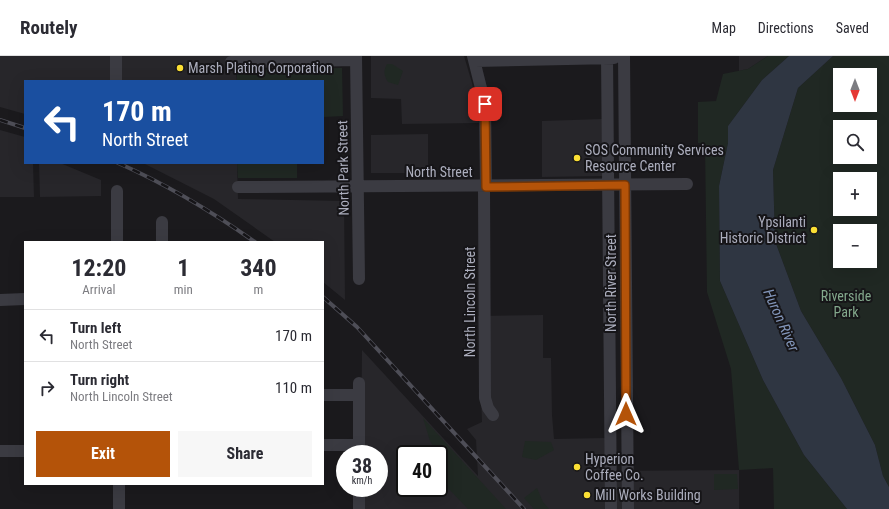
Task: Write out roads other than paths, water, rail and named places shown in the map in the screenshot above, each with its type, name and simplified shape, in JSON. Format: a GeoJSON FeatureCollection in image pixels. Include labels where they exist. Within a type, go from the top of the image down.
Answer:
{"type":"FeatureCollection","features":[{"type":"Feature","properties":{"kind":"street"},"geometry":{"type":"LineString","coordinates":[[116,56],[116,80]]}},
{"type":"Feature","properties":{"kind":"street","name":"North River Street"},"geometry":{"type":"LineString","coordinates":[[607,57],[611,509]]}},
{"type":"Feature","properties":{"kind":"street"},"geometry":{"type":"LineString","coordinates":[[474,58],[624,57]]}},
{"type":"Feature","properties":{"kind":"street","name":"North River Street"},"geometry":{"type":"LineString","coordinates":[[624,57],[628,509]]}},
{"type":"Feature","properties":{"kind":"street"},"geometry":{"type":"LineString","coordinates":[[231,62],[356,58]]}},
{"type":"Feature","properties":{"kind":"street","name":"North Park Street"},"geometry":{"type":"LineString","coordinates":[[356,58],[359,279]]}},
{"type":"Feature","properties":{"kind":"street","name":"North Lincoln Street"},"geometry":{"type":"LineString","coordinates":[[474,58],[485,104],[485,398],[488,408],[493,415]]}},
{"type":"Feature","properties":{"kind":"street","name":"North Street"},"geometry":{"type":"LineString","coordinates":[[238,187],[485,187],[687,184]]}},
{"type":"Feature","properties":{"kind":"street"},"geometry":{"type":"LineString","coordinates":[[117,191],[117,241]]}},
{"type":"Feature","properties":{"kind":"street"},"geometry":{"type":"LineString","coordinates":[[162,222],[162,241]]}},
{"type":"Feature","properties":{"kind":"street"},"geometry":{"type":"LineString","coordinates":[[0,300],[24,299]]}},
{"type":"Feature","properties":{"kind":"street"},"geometry":{"type":"LineString","coordinates":[[359,383],[359,445]]}},
{"type":"Feature","properties":{"kind":"street"},"geometry":{"type":"LineString","coordinates":[[324,395],[359,395]]}},
{"type":"Feature","properties":{"kind":"street"},"geometry":{"type":"LineString","coordinates":[[324,445],[336,446]]}},
{"type":"Feature","properties":{"kind":"street"},"geometry":{"type":"LineString","coordinates":[[0,451],[24,451]]}},
{"type":"Feature","properties":{"kind":"street"},"geometry":{"type":"LineString","coordinates":[[119,485],[119,509]]}},
{"type":"Feature","properties":{"kind":"street"},"geometry":{"type":"LineString","coordinates":[[359,497],[360,509]]}},
{"type":"Feature","properties":{"kind":"water","name":"Huron River"},"geometry":{"type":"Polygon","coordinates":[[[789,56],[833,56],[798,88],[773,170],[775,241],[801,311],[841,378],[875,445],[883,476],[889,487],[889,509],[847,509],[804,455],[763,380],[720,281],[719,186],[728,143],[728,126],[762,80],[789,56]]]}},
{"type":"Feature","properties":{"kind":"railway"},"geometry":{"type":"LineString","coordinates":[[0,120],[24,128]]}},
{"type":"Feature","properties":{"kind":"railway"},"geometry":{"type":"LineString","coordinates":[[120,164],[188,199],[254,241]]}},
{"type":"Feature","properties":{"kind":"railway"},"geometry":{"type":"LineString","coordinates":[[324,298],[357,327],[524,509]]}},
{"type":"Feature","properties":{"kind":"place","name":"Marsh Plating Corporation"},"geometry":{"type":"Point","coordinates":[180,68]}},
{"type":"Feature","properties":{"kind":"place","name":"SOS Community Services Resource Center"},"geometry":{"type":"Point","coordinates":[577,158]}},
{"type":"Feature","properties":{"kind":"place","name":"Ypsilanti Historic District"},"geometry":{"type":"Point","coordinates":[814,230]}},
{"type":"Feature","properties":{"kind":"place","name":"Hyperion Coffee Co."},"geometry":{"type":"Point","coordinates":[577,467]}},
{"type":"Feature","properties":{"kind":"place","name":"Mill Works Building"},"geometry":{"type":"Point","coordinates":[587,495]}},
{"type":"Feature","properties":{"kind":"park label","name":"Riverside Park"},"geometry":{"type":"Point","coordinates":[846,304]}}]}
